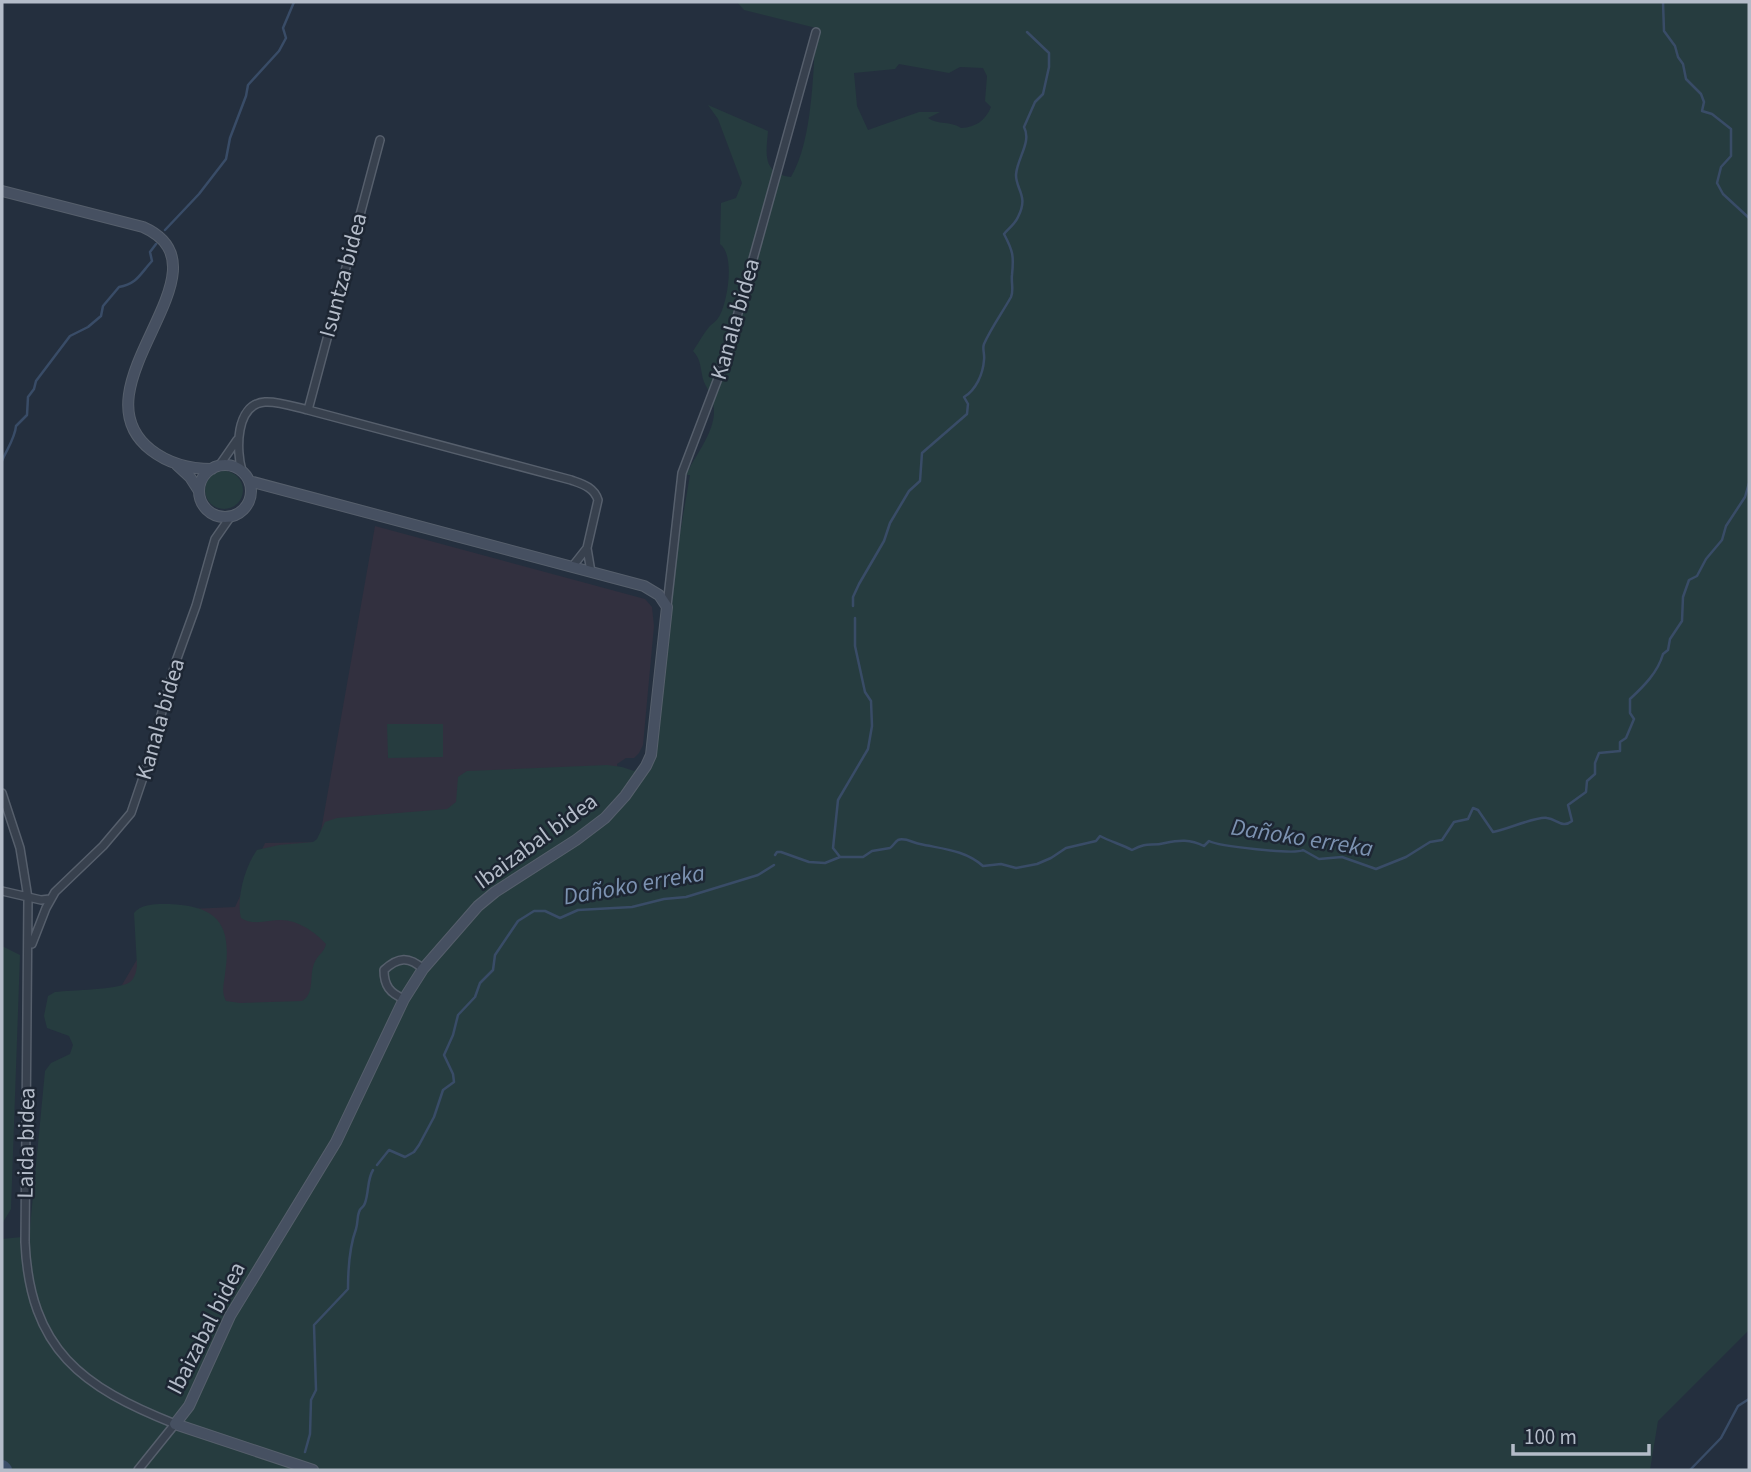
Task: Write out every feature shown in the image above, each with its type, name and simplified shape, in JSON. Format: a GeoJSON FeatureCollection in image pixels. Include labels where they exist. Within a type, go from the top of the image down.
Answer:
{"type":"FeatureCollection","features":[{"type":"Feature","properties":{"kind":"street","name":"Kanala bidea"},"geometry":{"type":"LineString","coordinates":[[667,607],[682,473],[725,360],[816,32]]}},
{"type":"Feature","properties":{"kind":"street","name":"Isuntza bidea"},"geometry":{"type":"LineString","coordinates":[[308,410],[380,140]]}},
{"type":"Feature","properties":{"kind":"street"},"geometry":{"type":"LineString","coordinates":[[2,191],[155,232],[174,257],[174,275],[135,371],[129,400],[130,417],[140,438],[162,458],[192,468],[235,467],[242,471]]}},
{"type":"Feature","properties":{"kind":"street"},"geometry":{"type":"LineString","coordinates":[[173,462],[185,471],[209,511],[215,515],[231,516],[246,506],[251,490],[242,471],[239,456],[239,437],[245,416],[256,404],[268,401],[308,410],[588,487],[598,500],[596,514],[587,548],[572,567]]}},
{"type":"Feature","properties":{"kind":"street"},"geometry":{"type":"LineString","coordinates":[[199,491],[201,482],[239,437]]}},
{"type":"Feature","properties":{"kind":"street"},"geometry":{"type":"LineString","coordinates":[[249,481],[644,586],[659,595],[667,607]]}},
{"type":"Feature","properties":{"kind":"street","name":"Kanala bidea"},"geometry":{"type":"LineString","coordinates":[[29,951],[50,899],[73,873],[103,846],[131,813],[148,763],[175,664],[197,606],[215,538],[231,516]]}},
{"type":"Feature","properties":{"kind":"street"},"geometry":{"type":"LineString","coordinates":[[587,548],[591,572]]}},
{"type":"Feature","properties":{"kind":"street","name":"Ibaizabal bidea"},"geometry":{"type":"LineString","coordinates":[[175,1424],[189,1406],[230,1316],[336,1142],[404,999],[423,969],[478,906],[605,818],[646,766],[651,755],[667,607]]}},
{"type":"Feature","properties":{"kind":"street","name":"Laida bidea"},"geometry":{"type":"LineString","coordinates":[[2,793],[20,848],[28,898],[25,1242],[26,1264],[37,1311],[56,1347],[76,1370],[94,1385],[126,1404],[175,1424]]}},
{"type":"Feature","properties":{"kind":"street"},"geometry":{"type":"LineString","coordinates":[[2,891],[28,898],[50,899]]}},
{"type":"Feature","properties":{"kind":"street"},"geometry":{"type":"LineString","coordinates":[[404,999],[388,989],[384,982],[384,970],[402,958],[412,960],[423,969]]}},
{"type":"Feature","properties":{"kind":"street"},"geometry":{"type":"LineString","coordinates":[[138,1470],[175,1424],[313,1470]]}},
{"type":"Feature","properties":{"kind":"shaded area"},"geometry":{"type":"Polygon","coordinates":[[[375,526],[645,599],[652,607],[654,626],[643,745],[639,753],[634,758],[626,758],[617,764],[618,771],[378,980],[68,1077],[166,910],[235,907],[265,843],[319,842],[375,526]]]}},
{"type":"Feature","properties":{"kind":"green space"},"geometry":{"type":"Polygon","coordinates":[[[737,2],[1749,2],[1749,1330],[1658,1421],[1650,1470],[2,1470],[2,1239],[22,1237],[30,1227],[45,1071],[51,1063],[70,1054],[73,1045],[69,1036],[47,1028],[44,1016],[48,996],[55,992],[105,988],[130,982],[137,966],[134,913],[146,906],[169,904],[200,909],[219,922],[226,943],[223,991],[226,1001],[302,1001],[309,994],[314,964],[326,944],[311,931],[294,922],[256,922],[241,918],[243,883],[257,850],[313,842],[325,822],[337,818],[447,809],[456,802],[458,777],[467,771],[607,765],[634,771],[643,763],[655,741],[667,609],[690,475],[686,475],[710,431],[714,412],[712,397],[693,351],[723,308],[729,267],[725,250],[720,244],[721,203],[736,198],[742,183],[718,119],[708,105],[768,131],[767,155],[770,167],[791,177],[804,144],[811,105],[816,28],[744,10],[737,2]],[[899,64],[895,69],[854,73],[857,106],[868,130],[919,112],[940,112],[928,118],[961,128],[979,122],[991,107],[985,101],[987,76],[983,68],[960,67],[949,73],[899,64]]]}},
{"type":"Feature","properties":{"kind":"green space"},"geometry":{"type":"Polygon","coordinates":[[[224,471],[238,476],[243,490],[238,504],[224,509],[210,504],[205,490],[210,476],[224,471]]]}},
{"type":"Feature","properties":{"kind":"green space"},"geometry":{"type":"Polygon","coordinates":[[[387,724],[443,724],[443,757],[388,758],[387,724]]]}},
{"type":"Feature","properties":{"kind":"green space"},"geometry":{"type":"Polygon","coordinates":[[[2,946],[20,955],[11,1209],[2,1224],[2,946]]]}},
{"type":"Feature","properties":{"kind":"waterway"},"geometry":{"type":"LineString","coordinates":[[165,230],[199,194],[226,159],[230,138],[248,85],[279,51],[286,38],[283,28],[294,2]]}},
{"type":"Feature","properties":{"kind":"waterway","name":"Dañoko erreka"},"geometry":{"type":"LineString","coordinates":[[1663,2],[1664,31],[1675,46],[1686,79],[1701,94],[1704,102],[1702,111],[1712,114],[1731,129],[1731,156],[1721,167],[1717,183],[1723,194],[1749,218]]}},
{"type":"Feature","properties":{"kind":"waterway"},"geometry":{"type":"LineString","coordinates":[[853,606],[853,597],[884,541],[890,523],[909,491],[920,481],[922,453],[967,414],[968,404],[964,397],[972,390],[980,376],[984,344],[1012,295],[1013,258],[1004,234],[1021,210],[1022,198],[1016,175],[1025,144],[1024,127],[1035,102],[1043,94],[1049,67],[1049,53],[1027,32]]}},
{"type":"Feature","properties":{"kind":"waterway"},"geometry":{"type":"LineString","coordinates":[[2,461],[16,426],[27,415],[28,397],[36,381],[70,336],[88,327],[101,316],[103,306],[119,287],[130,284],[141,274],[152,261],[150,252],[156,244]]}},
{"type":"Feature","properties":{"kind":"waterway","name":"Dañoko erreka"},"geometry":{"type":"LineString","coordinates":[[775,855],[781,852],[809,862],[825,863],[840,857],[863,857],[872,851],[890,848],[903,839],[961,853],[983,866],[1001,864],[1016,868],[1037,864],[1066,848],[1096,841],[1100,836],[1132,850],[1175,841],[1194,842],[1204,846],[1209,841],[1256,849],[1303,850],[1319,859],[1342,857],[1376,869],[1406,857],[1430,842],[1442,840],[1454,822],[1468,819],[1473,808],[1478,810],[1493,832],[1542,818],[1562,824],[1568,823],[1572,821],[1568,805],[1586,792],[1587,781],[1595,774],[1599,753],[1620,751],[1620,742],[1626,738],[1634,719],[1630,713],[1630,699],[1650,678],[1668,650],[1670,639],[1682,621],[1683,597],[1689,580],[1697,576],[1706,559],[1722,540],[1726,526],[1745,497],[1749,483]]}},
{"type":"Feature","properties":{"kind":"waterway"},"geometry":{"type":"LineString","coordinates":[[840,857],[833,848],[838,800],[868,749],[872,726],[871,701],[865,692],[855,646],[855,618]]}},
{"type":"Feature","properties":{"kind":"waterway","name":"Dañoko erreka"},"geometry":{"type":"LineString","coordinates":[[377,1165],[389,1150],[405,1157],[419,1145],[434,1117],[443,1090],[454,1082],[444,1055],[458,1015],[475,997],[480,983],[493,970],[495,955],[518,921],[534,911],[545,911],[560,918],[578,910],[632,907],[686,897],[758,875],[774,865]]}},
{"type":"Feature","properties":{"kind":"waterway","name":"Dañoko erreka"},"geometry":{"type":"LineString","coordinates":[[305,1452],[310,1434],[311,1400],[316,1390],[314,1325],[348,1289],[358,1214],[364,1206],[373,1170]]}},
{"type":"Feature","properties":{"kind":"waterway"},"geometry":{"type":"LineString","coordinates":[[1690,1470],[1721,1438],[1738,1406],[1749,1399]]}}]}
